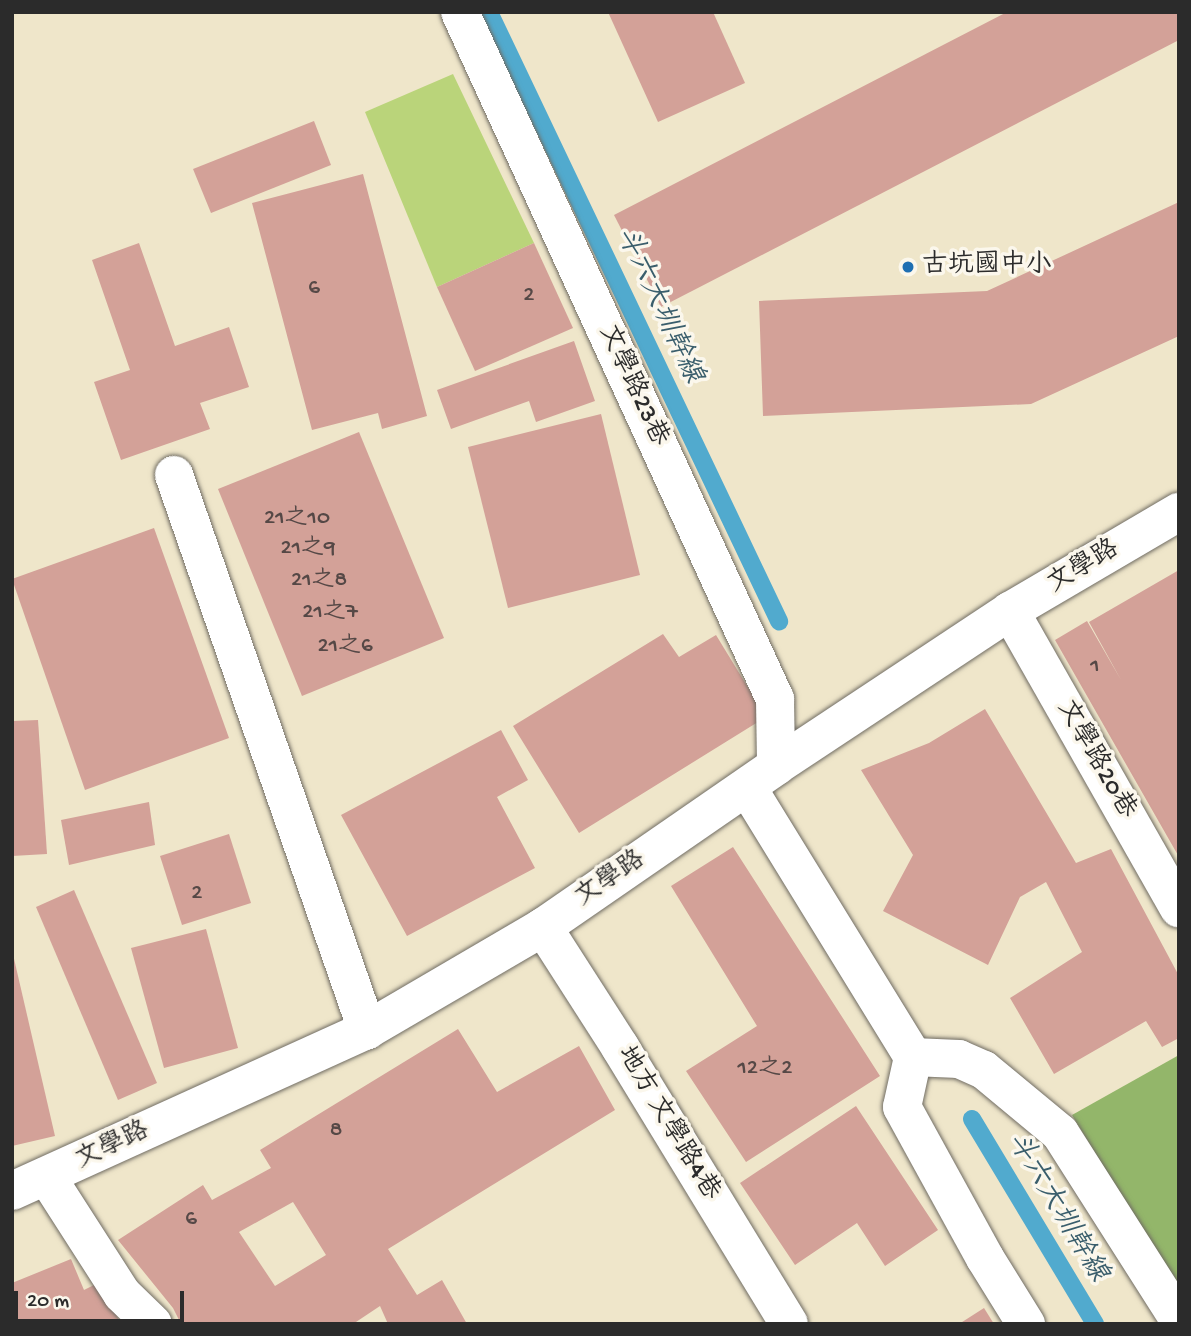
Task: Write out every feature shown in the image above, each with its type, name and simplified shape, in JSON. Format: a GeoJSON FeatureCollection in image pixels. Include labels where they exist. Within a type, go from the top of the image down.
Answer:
{"type":"FeatureCollection","features":[{"type":"Feature","properties":{"kind":"street","name":"文學路23巷"},"geometry":{"type":"LineString","coordinates":[[460,12],[775,699],[762,777]]}},
{"type":"Feature","properties":{"kind":"street"},"geometry":{"type":"LineString","coordinates":[[174,475],[367,1030]]}},
{"type":"Feature","properties":{"kind":"street","name":"文學路"},"geometry":{"type":"LineString","coordinates":[[29,1184],[367,1030],[543,927],[1010,611],[1179,512]]}},
{"type":"Feature","properties":{"kind":"street","name":"文學路20巷"},"geometry":{"type":"LineString","coordinates":[[1010,611],[1179,908]]}},
{"type":"Feature","properties":{"kind":"street"},"geometry":{"type":"LineString","coordinates":[[762,777],[913,1057],[902,1107],[985,1258],[1026,1324]]}},
{"type":"Feature","properties":{"kind":"street","name":"地方 文學路4巷"},"geometry":{"type":"LineString","coordinates":[[543,927],[789,1324]]}},
{"type":"Feature","properties":{"kind":"street"},"geometry":{"type":"LineString","coordinates":[[913,1057],[959,1059],[984,1070],[1060,1133],[1179,1320]]}},
{"type":"Feature","properties":{"kind":"street"},"geometry":{"type":"LineString","coordinates":[[29,1184],[122,1294],[153,1324]]}},
{"type":"Feature","properties":{"kind":"green space"},"geometry":{"type":"Polygon","coordinates":[[[453,74],[534,243],[437,287],[365,112],[453,74]]]}},
{"type":"Feature","properties":{"kind":"green space"},"geometry":{"type":"Polygon","coordinates":[[[1179,1055],[1179,1291],[1072,1115],[1179,1055]]]}},
{"type":"Feature","properties":{"kind":"building"},"geometry":{"type":"Polygon","coordinates":[[[608,12],[713,12],[745,83],[658,122],[608,12]]]}},
{"type":"Feature","properties":{"kind":"building"},"geometry":{"type":"Polygon","coordinates":[[[1007,12],[1179,12],[1179,40],[661,307],[614,215],[1007,12]]]}},
{"type":"Feature","properties":{"kind":"building"},"geometry":{"type":"Polygon","coordinates":[[[314,121],[331,165],[211,213],[193,169],[314,121]]]}},
{"type":"Feature","properties":{"kind":"building"},"geometry":{"type":"Polygon","coordinates":[[[363,174],[427,416],[382,429],[378,413],[312,430],[252,203],[363,174]]]}},
{"type":"Feature","properties":{"kind":"building"},"geometry":{"type":"Polygon","coordinates":[[[1179,202],[1179,336],[1031,404],[763,416],[759,301],[987,291],[1179,202]]]}},
{"type":"Feature","properties":{"kind":"building"},"geometry":{"type":"Polygon","coordinates":[[[139,243],[175,346],[229,327],[249,387],[200,403],[210,429],[121,460],[94,382],[130,370],[92,260],[139,243]]]}},
{"type":"Feature","properties":{"kind":"building"},"geometry":{"type":"Polygon","coordinates":[[[534,243],[573,328],[475,371],[437,287],[534,243]]]}},
{"type":"Feature","properties":{"kind":"building"},"geometry":{"type":"Polygon","coordinates":[[[574,341],[595,401],[536,422],[529,401],[451,429],[437,390],[574,341]]]}},
{"type":"Feature","properties":{"kind":"building"},"geometry":{"type":"Polygon","coordinates":[[[601,414],[640,575],[508,608],[468,447],[601,414]]]}},
{"type":"Feature","properties":{"kind":"building"},"geometry":{"type":"Polygon","coordinates":[[[359,432],[444,638],[302,696],[218,489],[359,432]]]}},
{"type":"Feature","properties":{"kind":"building"},"geometry":{"type":"Polygon","coordinates":[[[154,528],[229,738],[85,790],[12,579],[154,528]]]}},
{"type":"Feature","properties":{"kind":"building"},"geometry":{"type":"Polygon","coordinates":[[[1179,570],[1179,857],[1055,640],[1087,621],[1121,680],[1089,622],[1179,570]]]}},
{"type":"Feature","properties":{"kind":"building"},"geometry":{"type":"Polygon","coordinates":[[[663,634],[679,657],[716,635],[766,717],[579,833],[513,726],[663,634]]]}},
{"type":"Feature","properties":{"kind":"building"},"geometry":{"type":"Polygon","coordinates":[[[985,709],[1076,863],[1111,849],[1179,976],[1179,1038],[1162,1047],[1146,1021],[1054,1074],[1010,998],[1082,952],[1046,882],[1020,897],[988,965],[883,911],[913,855],[861,770],[929,743],[985,709]]]}},
{"type":"Feature","properties":{"kind":"building"},"geometry":{"type":"Polygon","coordinates":[[[38,720],[47,854],[12,856],[12,721],[38,720]]]}},
{"type":"Feature","properties":{"kind":"building"},"geometry":{"type":"Polygon","coordinates":[[[501,730],[528,780],[497,797],[535,868],[407,936],[341,815],[501,730]]]}},
{"type":"Feature","properties":{"kind":"building"},"geometry":{"type":"Polygon","coordinates":[[[149,802],[155,845],[69,865],[61,820],[149,802]]]}},
{"type":"Feature","properties":{"kind":"building"},"geometry":{"type":"Polygon","coordinates":[[[229,834],[251,903],[182,925],[160,856],[229,834]]]}},
{"type":"Feature","properties":{"kind":"building"},"geometry":{"type":"Polygon","coordinates":[[[733,847],[880,1076],[746,1162],[686,1071],[757,1026],[671,886],[733,847]]]}},
{"type":"Feature","properties":{"kind":"building"},"geometry":{"type":"Polygon","coordinates":[[[74,890],[157,1083],[118,1100],[36,907],[74,890]]]}},
{"type":"Feature","properties":{"kind":"building"},"geometry":{"type":"Polygon","coordinates":[[[206,929],[238,1048],[164,1068],[131,948],[206,929]]]}},
{"type":"Feature","properties":{"kind":"building"},"geometry":{"type":"Polygon","coordinates":[[[12,950],[55,1136],[12,1146],[12,950]]]}},
{"type":"Feature","properties":{"kind":"building"},"geometry":{"type":"Polygon","coordinates":[[[458,1029],[497,1092],[579,1046],[615,1110],[388,1249],[417,1295],[442,1280],[467,1324],[388,1324],[380,1306],[353,1324],[181,1324],[173,1308],[118,1240],[203,1185],[212,1200],[271,1168],[260,1150],[458,1029]],[[293,1202],[239,1232],[275,1286],[326,1255],[293,1202]]]}},
{"type":"Feature","properties":{"kind":"building"},"geometry":{"type":"Polygon","coordinates":[[[856,1106],[938,1230],[885,1266],[857,1223],[795,1265],[740,1183],[856,1106]]]}},
{"type":"Feature","properties":{"kind":"building"},"geometry":{"type":"Polygon","coordinates":[[[71,1259],[84,1290],[100,1282],[121,1324],[12,1324],[12,1283],[71,1259]]]}},
{"type":"Feature","properties":{"kind":"building"},"geometry":{"type":"Polygon","coordinates":[[[984,1308],[994,1324],[959,1324],[984,1308]]]}},
{"type":"Feature","properties":{"kind":"waterway","name":"斗六大圳幹線"},"geometry":{"type":"LineString","coordinates":[[489,12],[779,621]]}},
{"type":"Feature","properties":{"kind":"waterway","name":"斗六大圳幹線"},"geometry":{"type":"LineString","coordinates":[[972,1119],[1095,1324]]}},
{"type":"Feature","properties":{"kind":"place","name":"古坑國中小"},"geometry":{"type":"Point","coordinates":[908,267]}}]}
